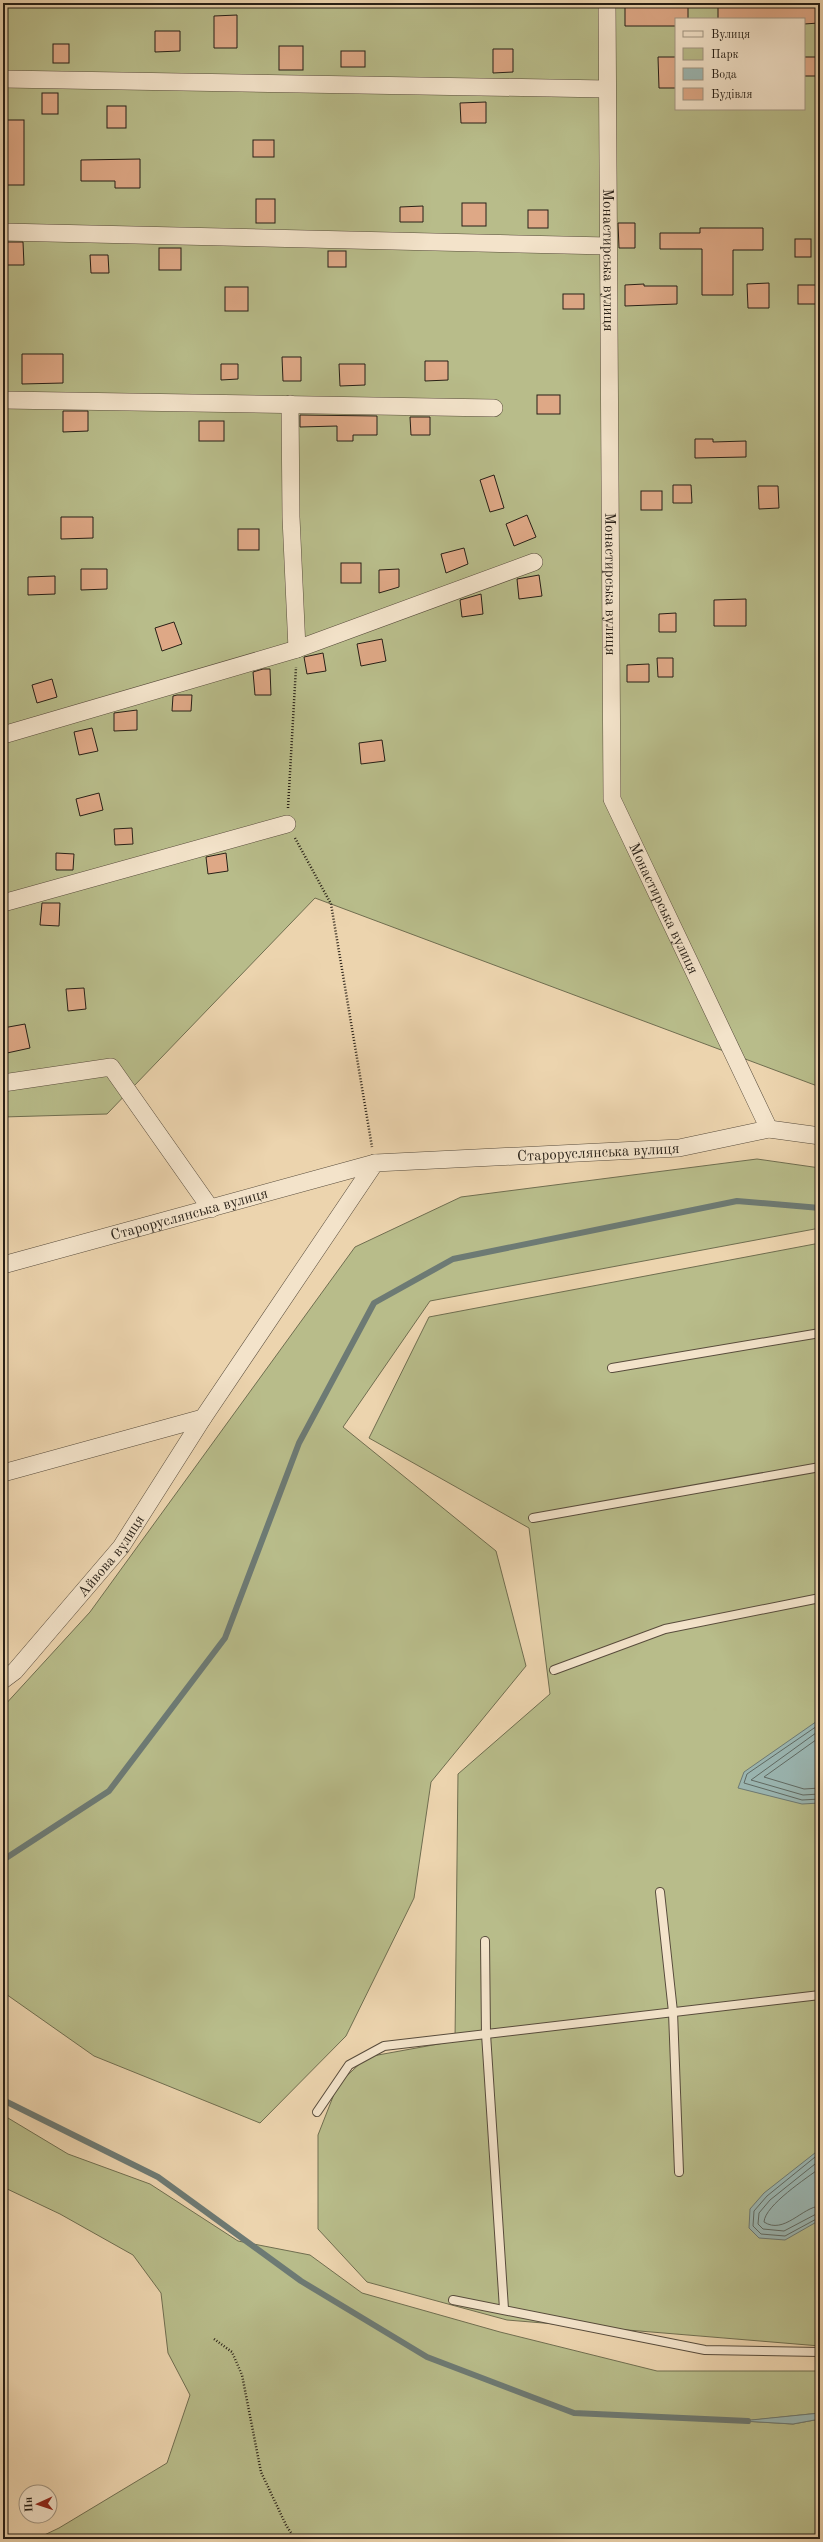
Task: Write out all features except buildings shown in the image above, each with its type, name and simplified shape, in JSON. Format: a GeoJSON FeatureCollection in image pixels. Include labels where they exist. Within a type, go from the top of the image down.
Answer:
{"type":"FeatureCollection","features":[{"type":"Feature","properties":{"kind":"street","name":"Монастирська вулиця"},"geometry":{"type":"LineString","coordinates":[[607,3],[612,799],[770,1129]]}},
{"type":"Feature","properties":{"kind":"street"},"geometry":{"type":"LineString","coordinates":[[3,79],[607,89]]}},
{"type":"Feature","properties":{"kind":"street"},"geometry":{"type":"LineString","coordinates":[[3,232],[608,246]]}},
{"type":"Feature","properties":{"kind":"street"},"geometry":{"type":"LineString","coordinates":[[3,400],[494,408]]}},
{"type":"Feature","properties":{"kind":"street"},"geometry":{"type":"LineString","coordinates":[[290,404],[292,517],[297,649]]}},
{"type":"Feature","properties":{"kind":"street"},"geometry":{"type":"LineString","coordinates":[[3,735],[297,649],[534,562]]}},
{"type":"Feature","properties":{"kind":"street"},"geometry":{"type":"LineString","coordinates":[[3,903],[287,824]]}},
{"type":"Feature","properties":{"kind":"street"},"geometry":{"type":"LineString","coordinates":[[3,1083],[111,1067],[211,1209]]}},
{"type":"Feature","properties":{"kind":"street","name":"Староруслянська вулиця"},"geometry":{"type":"LineString","coordinates":[[3,1264],[211,1209],[375,1163],[679,1148],[770,1129],[820,1136]]}},
{"type":"Feature","properties":{"kind":"street"},"geometry":{"type":"LineString","coordinates":[[3,1473],[203,1418],[375,1163]]}},
{"type":"Feature","properties":{"kind":"street","name":"Айвова вулиця"},"geometry":{"type":"LineString","coordinates":[[3,1680],[15,1671],[121,1546],[203,1418]]}},
{"type":"Feature","properties":{"kind":"lane"},"geometry":{"type":"LineString","coordinates":[[612,1368],[820,1333]]}},
{"type":"Feature","properties":{"kind":"lane"},"geometry":{"type":"LineString","coordinates":[[533,1518],[820,1467]]}},
{"type":"Feature","properties":{"kind":"lane"},"geometry":{"type":"LineString","coordinates":[[554,1670],[665,1629],[820,1598]]}},
{"type":"Feature","properties":{"kind":"lane"},"geometry":{"type":"LineString","coordinates":[[660,1892],[673,2012],[679,2172]]}},
{"type":"Feature","properties":{"kind":"lane"},"geometry":{"type":"LineString","coordinates":[[485,1941],[486,2034],[504,2309]]}},
{"type":"Feature","properties":{"kind":"lane"},"geometry":{"type":"LineString","coordinates":[[317,2112],[349,2065],[384,2046],[820,1995]]}},
{"type":"Feature","properties":{"kind":"lane"},"geometry":{"type":"LineString","coordinates":[[454,2300],[705,2350],[820,2352]]}},
{"type":"Feature","properties":{"kind":"path"},"geometry":{"type":"LineString","coordinates":[[297,649],[287,824],[331,904],[375,1163]]}},
{"type":"Feature","properties":{"kind":"path"},"geometry":{"type":"LineString","coordinates":[[214,2339],[232,2352],[242,2375],[261,2472],[286,2525],[295,2539]]}},
{"type":"Feature","properties":{"kind":"green space"},"geometry":{"type":"Polygon","coordinates":[[[3,3],[820,3],[820,1087],[315,898],[107,1114],[3,1117],[3,3]]]}},
{"type":"Feature","properties":{"kind":"green space"},"geometry":{"type":"Polygon","coordinates":[[[757,1159],[820,1168],[820,1228],[430,1301],[343,1427],[496,1551],[526,1666],[431,1782],[414,1898],[346,2036],[260,2123],[94,2056],[3,1992],[3,1707],[90,1612],[355,1247],[461,1197],[757,1159]]]}},
{"type":"Feature","properties":{"kind":"green space"},"geometry":{"type":"Polygon","coordinates":[[[820,1243],[820,2346],[507,2320],[367,2282],[318,2229],[318,2135],[338,2084],[367,2057],[455,2041],[458,1774],[550,1694],[529,1528],[369,1438],[429,1317],[820,1243]]]}},
{"type":"Feature","properties":{"kind":"green space"},"geometry":{"type":"Polygon","coordinates":[[[3,2115],[68,2154],[150,2184],[238,2241],[310,2255],[362,2293],[500,2332],[657,2371],[820,2371],[820,2413],[745,2421],[793,2424],[820,2419],[820,2539],[36,2539],[59,2528],[167,2463],[190,2395],[168,2353],[161,2293],[133,2255],[60,2214],[3,2187],[3,2115]]]}},
{"type":"Feature","properties":{"kind":"water"},"geometry":{"type":"Polygon","coordinates":[[[820,1719],[820,1803],[802,1804],[738,1788],[744,1772],[820,1719]]]}},
{"type":"Feature","properties":{"kind":"water"},"geometry":{"type":"Polygon","coordinates":[[[820,2149],[820,2220],[785,2240],[759,2238],[749,2228],[750,2209],[764,2193],[820,2149]]]}},
{"type":"Feature","properties":{"kind":"water"},"geometry":{"type":"Polygon","coordinates":[[[820,2413],[820,2419],[793,2424],[741,2421],[820,2413]]]}},
{"type":"Feature","properties":{"kind":"waterway"},"geometry":{"type":"LineString","coordinates":[[3,1860],[109,1791],[225,1638],[299,1443],[374,1303],[453,1259],[737,1201],[820,1208]]}},
{"type":"Feature","properties":{"kind":"waterway"},"geometry":{"type":"LineString","coordinates":[[3,2100],[158,2177],[301,2281],[427,2357],[574,2413],[748,2421]]}}]}
